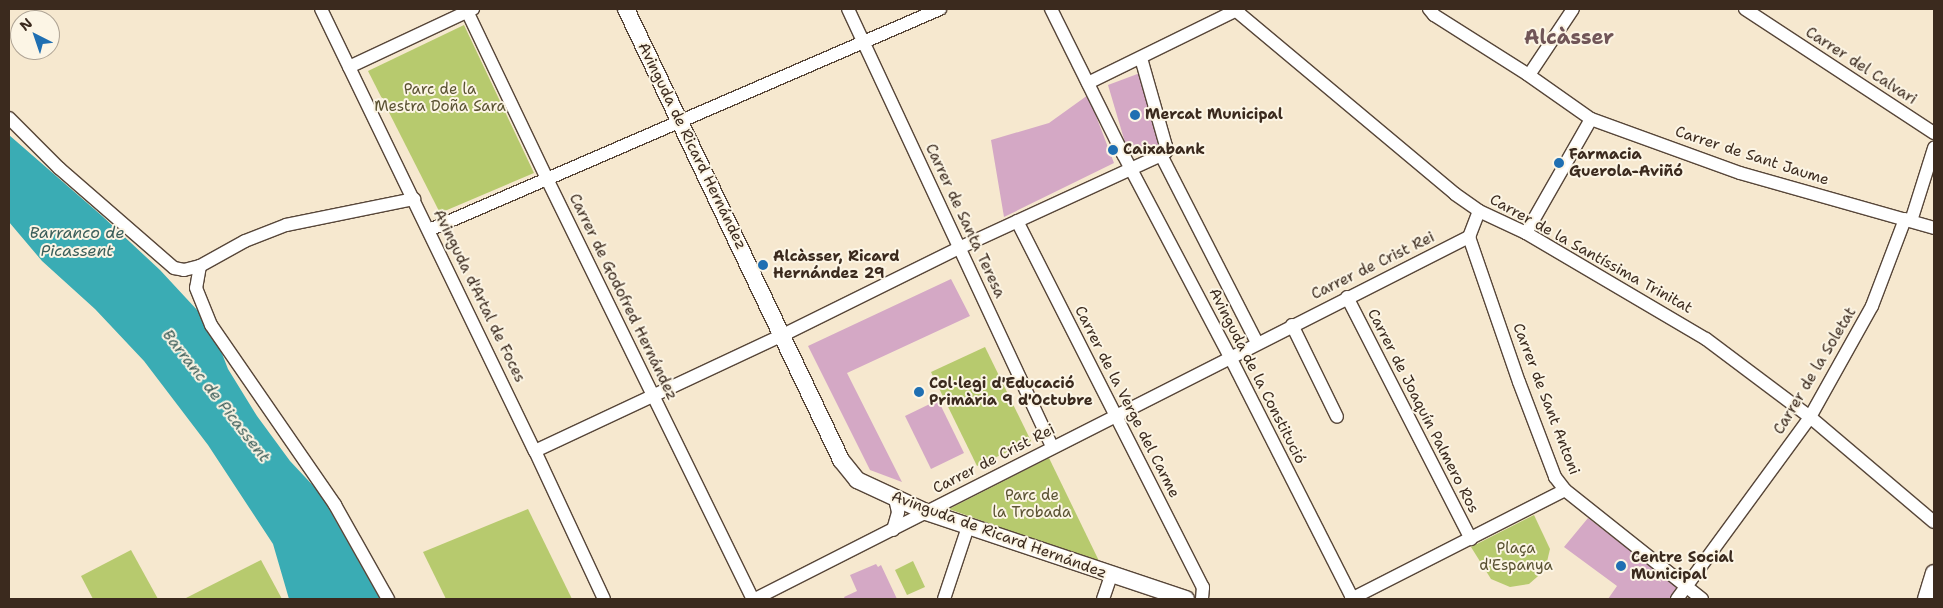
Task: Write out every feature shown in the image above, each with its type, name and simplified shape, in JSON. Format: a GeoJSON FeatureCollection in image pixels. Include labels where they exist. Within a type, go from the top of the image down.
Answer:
{"type":"FeatureCollection","features":[{"type":"Feature","properties":{"kind":"street","name":"Avinguda d'Artal de Foces"},"geometry":{"type":"LineString","coordinates":[[321,9],[429,230],[604,599]]}},
{"type":"Feature","properties":{"kind":"street","name":"Avinguda de Ricard Hernández"},"geometry":{"type":"LineString","coordinates":[[626,9],[841,460],[857,480],[926,512],[1111,576],[1186,599]]}},
{"type":"Feature","properties":{"kind":"street","name":"Carrer de Santa Teresa"},"geometry":{"type":"LineString","coordinates":[[848,9],[1052,447]]}},
{"type":"Feature","properties":{"kind":"street"},"geometry":{"type":"LineString","coordinates":[[429,230],[940,9]]}},
{"type":"Feature","properties":{"kind":"street","name":"Avinguda de la Constitució"},"geometry":{"type":"LineString","coordinates":[[1051,9],[1130,168],[1230,357],[1352,599]]}},
{"type":"Feature","properties":{"kind":"street"},"geometry":{"type":"LineString","coordinates":[[1088,83],[1236,9]]}},
{"type":"Feature","properties":{"kind":"street","name":"Carrer de la Santíssima Trinitat"},"geometry":{"type":"LineString","coordinates":[[1236,9],[1455,194],[1706,339],[1810,417],[1934,522]]}},
{"type":"Feature","properties":{"kind":"street","name":"Carrer de Sant Jaume"},"geometry":{"type":"LineString","coordinates":[[1430,9],[1434,14],[1529,75],[1591,119],[1740,173],[1934,228]]}},
{"type":"Feature","properties":{"kind":"street"},"geometry":{"type":"LineString","coordinates":[[1529,75],[1573,9]]}},
{"type":"Feature","properties":{"kind":"street","name":"Carrer del Calvari"},"geometry":{"type":"LineString","coordinates":[[1745,9],[1934,133]]}},
{"type":"Feature","properties":{"kind":"street"},"geometry":{"type":"LineString","coordinates":[[349,67],[469,10]]}},
{"type":"Feature","properties":{"kind":"street","name":"Carrer de Godofred Hernández"},"geometry":{"type":"LineString","coordinates":[[469,10],[547,179],[754,599]]}},
{"type":"Feature","properties":{"kind":"street"},"geometry":{"type":"LineString","coordinates":[[535,451],[783,335],[959,248],[1166,152],[1166,146],[1141,58]]}},
{"type":"Feature","properties":{"kind":"street"},"geometry":{"type":"LineString","coordinates":[[9,118],[59,168],[174,268],[184,270],[200,266],[245,241],[286,225],[414,199]]}},
{"type":"Feature","properties":{"kind":"street"},"geometry":{"type":"LineString","coordinates":[[1526,234],[1591,119]]}},
{"type":"Feature","properties":{"kind":"street","name":"Carrer de la Soletat"},"geometry":{"type":"LineString","coordinates":[[1677,599],[1810,417],[1872,306],[1908,220],[1934,148]]}},
{"type":"Feature","properties":{"kind":"street","name":"Avinguda de la Constitució"},"geometry":{"type":"LineString","coordinates":[[1161,155],[1257,343]]}},
{"type":"Feature","properties":{"kind":"street"},"geometry":{"type":"LineString","coordinates":[[1469,237],[1480,210]]}},
{"type":"Feature","properties":{"kind":"street","name":"Carrer de la Verge del Carme"},"geometry":{"type":"LineString","coordinates":[[1018,221],[1203,587],[1202,599]]}},
{"type":"Feature","properties":{"kind":"street","name":"Carrer de Crist Rei"},"geometry":{"type":"LineString","coordinates":[[754,599],[893,530],[1347,297],[1469,237]]}},
{"type":"Feature","properties":{"kind":"street","name":"Carrer de Sant Antoni"},"geometry":{"type":"LineString","coordinates":[[1469,237],[1555,477],[1565,490],[1702,599]]}},
{"type":"Feature","properties":{"kind":"street"},"geometry":{"type":"LineString","coordinates":[[200,266],[196,288],[211,325],[335,505],[388,599]]}},
{"type":"Feature","properties":{"kind":"street","name":"Carrer de Joaquín Palmero Ros"},"geometry":{"type":"LineString","coordinates":[[1347,297],[1470,539]]}},
{"type":"Feature","properties":{"kind":"street"},"geometry":{"type":"LineString","coordinates":[[1292,325],[1337,416]]}},
{"type":"Feature","properties":{"kind":"street"},"geometry":{"type":"LineString","coordinates":[[1352,599],[1565,490]]}},
{"type":"Feature","properties":{"kind":"street"},"geometry":{"type":"LineString","coordinates":[[893,530],[898,512],[895,499]]}},
{"type":"Feature","properties":{"kind":"street"},"geometry":{"type":"LineString","coordinates":[[944,599],[968,527]]}},
{"type":"Feature","properties":{"kind":"street"},"geometry":{"type":"LineString","coordinates":[[1926,599],[1934,573]]}},
{"type":"Feature","properties":{"kind":"street"},"geometry":{"type":"LineString","coordinates":[[1103,599],[1111,576]]}},
{"type":"Feature","properties":{"kind":"green space","name":"Parc de la Mestra Doña Sara"},"geometry":{"type":"Polygon","coordinates":[[[464,25],[534,173],[440,213],[368,71],[464,25]]]}},
{"type":"Feature","properties":{"kind":"green space"},"geometry":{"type":"Polygon","coordinates":[[[985,347],[1031,441],[977,466],[931,372],[985,347]]]}},
{"type":"Feature","properties":{"kind":"green space","name":"Parc de la Trobada"},"geometry":{"type":"Polygon","coordinates":[[[1049,458],[1100,563],[949,509],[1049,458]]]}},
{"type":"Feature","properties":{"kind":"green space"},"geometry":{"type":"Polygon","coordinates":[[[528,509],[572,599],[446,599],[423,552],[528,509]]]}},
{"type":"Feature","properties":{"kind":"green space","name":"Plaça d'Espanya"},"geometry":{"type":"Polygon","coordinates":[[[1534,515],[1550,549],[1545,570],[1529,584],[1510,587],[1491,579],[1471,547],[1534,515]]]}},
{"type":"Feature","properties":{"kind":"green space"},"geometry":{"type":"Polygon","coordinates":[[[131,550],[158,599],[93,599],[81,576],[131,550]]]}},
{"type":"Feature","properties":{"kind":"green space"},"geometry":{"type":"Polygon","coordinates":[[[261,560],[282,599],[184,599],[261,560]]]}},
{"type":"Feature","properties":{"kind":"green space"},"geometry":{"type":"Polygon","coordinates":[[[913,561],[925,587],[907,595],[895,570],[913,561]]]}},
{"type":"Feature","properties":{"kind":"water","name":"Barranco de Picassent"},"geometry":{"type":"Polygon","coordinates":[[[9,135],[101,215],[160,270],[211,325],[228,369],[257,416],[290,461],[320,493],[380,599],[289,599],[273,544],[208,445],[144,361],[95,309],[42,261],[9,222],[9,135]]]}},
{"type":"Feature","properties":{"kind":"building","name":"Mercat Municipal"},"geometry":{"type":"Polygon","coordinates":[[[1140,73],[1161,145],[1129,156],[1108,85],[1140,73]]]}},
{"type":"Feature","properties":{"kind":"building"},"geometry":{"type":"Polygon","coordinates":[[[1088,95],[1114,163],[1004,217],[991,140],[1049,123],[1088,95]]]}},
{"type":"Feature","properties":{"kind":"building"},"geometry":{"type":"Polygon","coordinates":[[[951,279],[970,316],[847,373],[902,482],[870,470],[808,346],[951,279]]]}},
{"type":"Feature","properties":{"kind":"building"},"geometry":{"type":"Polygon","coordinates":[[[938,400],[964,453],[931,469],[905,416],[938,400]]]}},
{"type":"Feature","properties":{"kind":"building","name":"Centre Social Municipal"},"geometry":{"type":"Polygon","coordinates":[[[1588,518],[1679,588],[1670,599],[1608,599],[1617,586],[1564,547],[1588,518]]]}},
{"type":"Feature","properties":{"kind":"building"},"geometry":{"type":"Polygon","coordinates":[[[876,564],[878,567],[881,565],[897,599],[845,599],[844,597],[857,591],[850,575],[876,564]]]}},
{"type":"Feature","properties":{"kind":"place","name":"Mercat Municipal"},"geometry":{"type":"Point","coordinates":[1135,115]}},
{"type":"Feature","properties":{"kind":"place","name":"Caixabank"},"geometry":{"type":"Point","coordinates":[1113,150]}},
{"type":"Feature","properties":{"kind":"place","name":"Farmacia Guerola-Aviñó"},"geometry":{"type":"Point","coordinates":[1559,163]}},
{"type":"Feature","properties":{"kind":"place","name":"Alcàsser, Ricard Hernández 29"},"geometry":{"type":"Point","coordinates":[763,265]}},
{"type":"Feature","properties":{"kind":"place","name":"Col·legi d'Educació Primària 9 d'Octubre"},"geometry":{"type":"Point","coordinates":[919,392]}},
{"type":"Feature","properties":{"kind":"place","name":"Centre Social Municipal"},"geometry":{"type":"Point","coordinates":[1621,566]}},
{"type":"Feature","properties":{"kind":"district","name":"Alcàsser"},"geometry":{"type":"Point","coordinates":[1569,37]}},
{"type":"Feature","properties":{"kind":"water label","name":"Barranc de Picassent"},"geometry":{"type":"Point","coordinates":[216,396]}}]}
